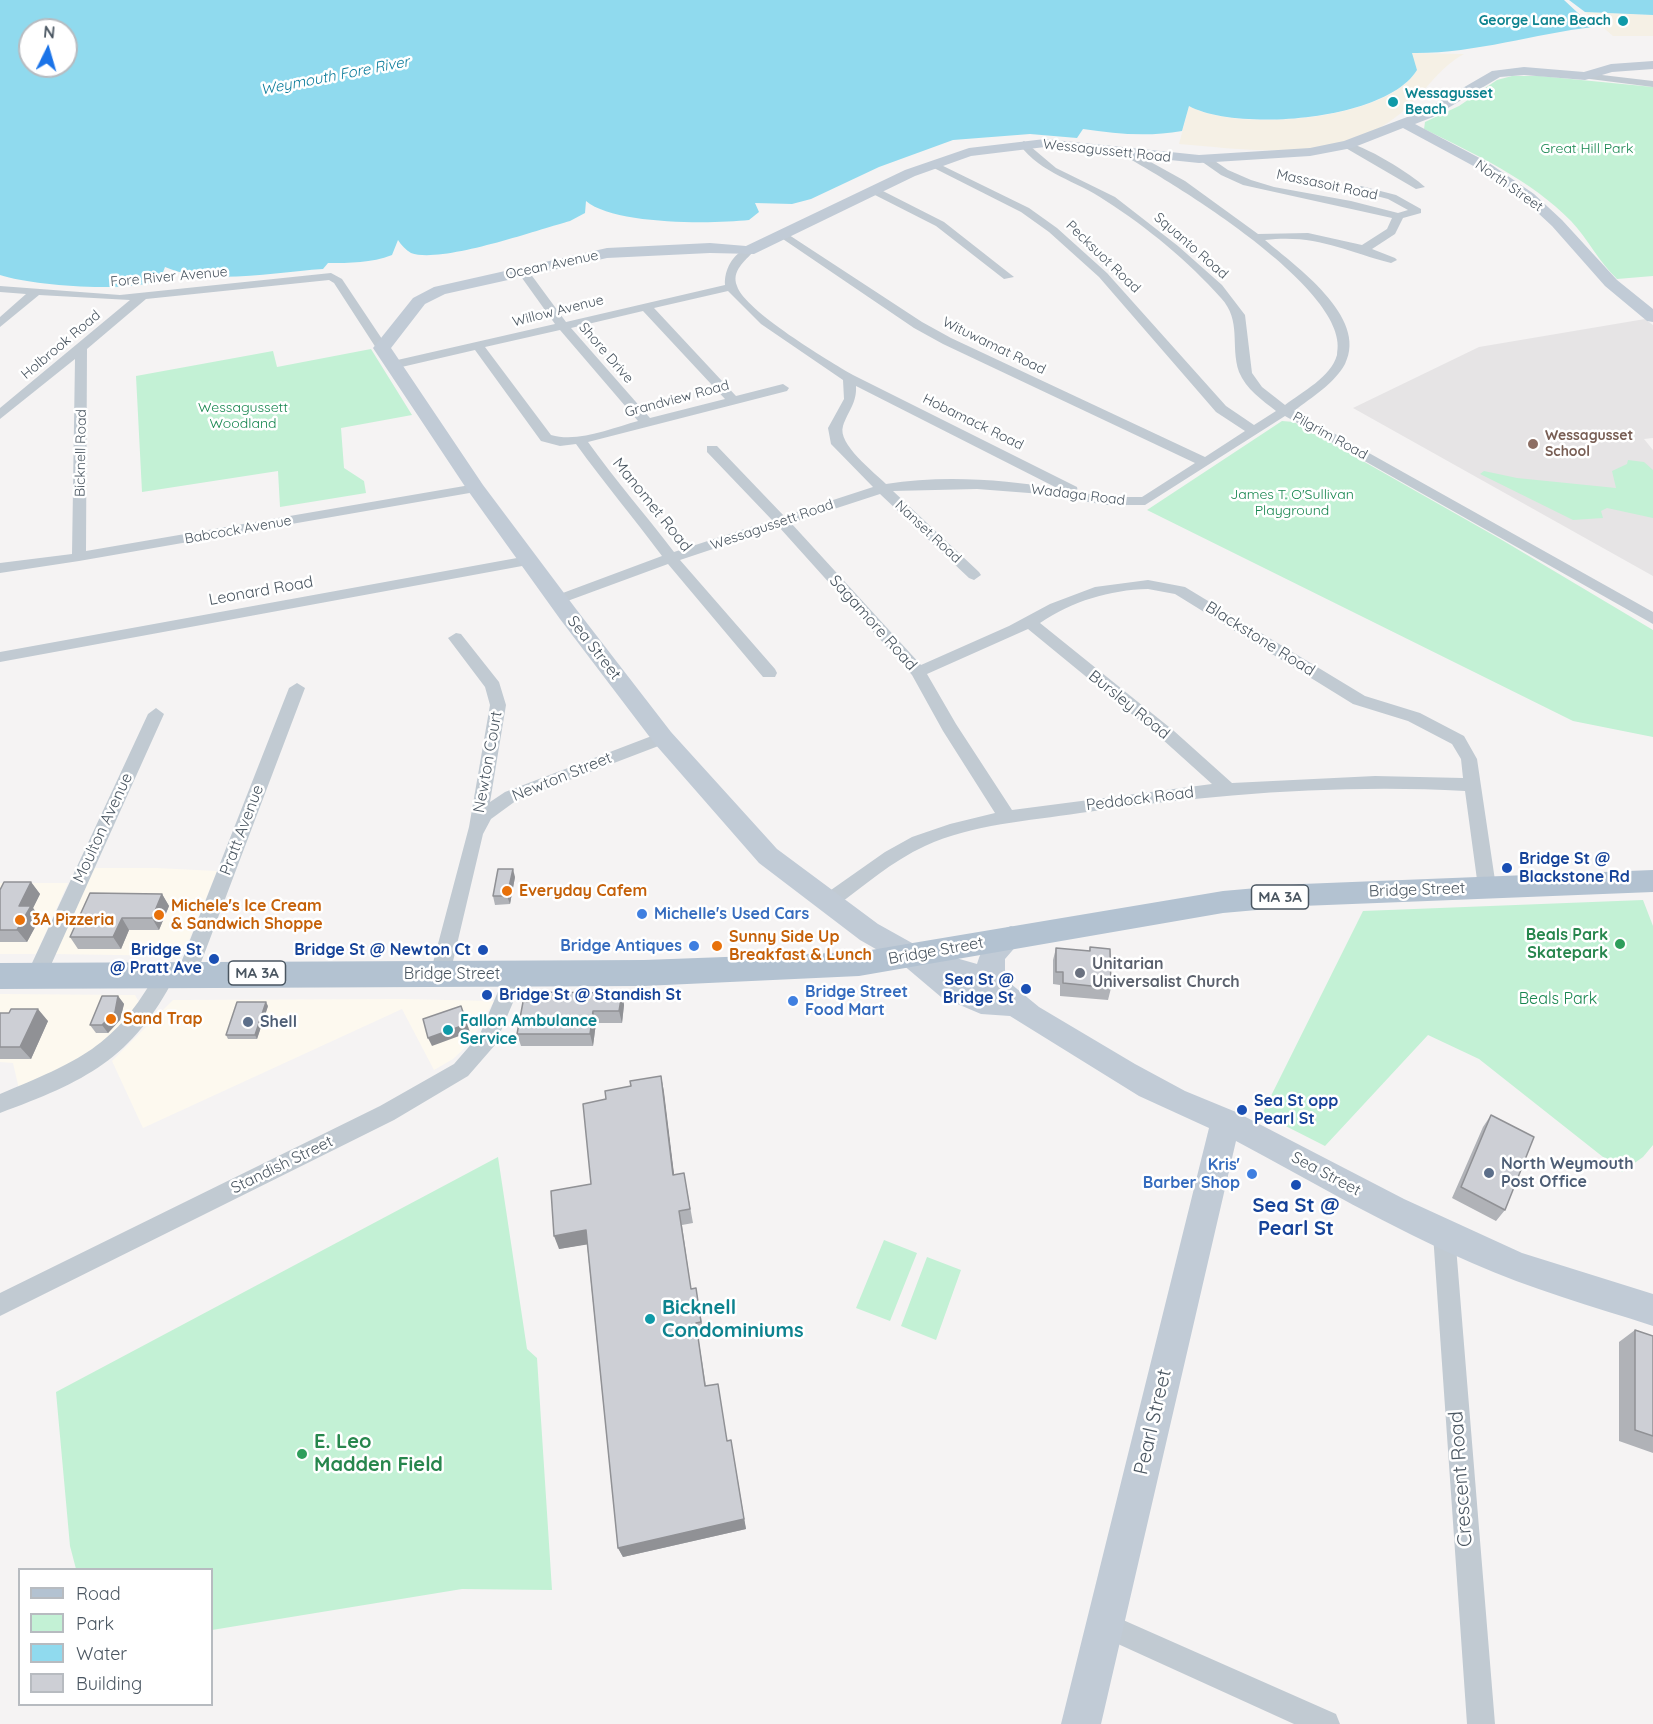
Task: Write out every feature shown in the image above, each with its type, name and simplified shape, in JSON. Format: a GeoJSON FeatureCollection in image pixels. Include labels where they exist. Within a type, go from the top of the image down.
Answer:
{"type":"FeatureCollection","features":[{"type":"Feature","properties":{"kind":"main road","name":"Bridge Street"},"geometry":{"type":"LineString","coordinates":[[0,976],[666,972],[859,964],[1223,902],[1302,895],[1653,881]]}},
{"type":"Feature","properties":{"kind":"street"},"geometry":{"type":"LineString","coordinates":[[1585,76],[1611,68],[1653,64]]}},
{"type":"Feature","properties":{"kind":"street","name":"Wessagussett Road"},"geometry":{"type":"LineString","coordinates":[[748,251],[931,164],[969,152],[1024,144],[1054,144],[1205,159],[1304,153],[1347,145],[1403,123],[1453,100],[1491,76],[1505,72],[1585,76]]}},
{"type":"Feature","properties":{"kind":"street"},"geometry":{"type":"LineString","coordinates":[[1585,76],[1653,84]]}},
{"type":"Feature","properties":{"kind":"street","name":"North Street"},"geometry":{"type":"LineString","coordinates":[[1403,123],[1484,166],[1529,197],[1557,223],[1611,283],[1653,317]]}},
{"type":"Feature","properties":{"kind":"street","name":"Squanto Road"},"geometry":{"type":"LineString","coordinates":[[1024,144],[1036,161],[1109,198],[1165,241],[1210,281],[1239,313],[1243,331],[1241,356],[1249,380],[1259,392],[1285,411]]}},
{"type":"Feature","properties":{"kind":"street"},"geometry":{"type":"LineString","coordinates":[[1347,145],[1383,163],[1420,187]]}},
{"type":"Feature","properties":{"kind":"street","name":"Pilgrim Road"},"geometry":{"type":"LineString","coordinates":[[1125,152],[1199,194],[1256,238],[1317,291],[1337,319],[1343,332],[1343,354],[1334,370],[1322,384],[1285,411],[1653,619]]}},
{"type":"Feature","properties":{"kind":"street","name":"Massasoit Road"},"geometry":{"type":"LineString","coordinates":[[1205,159],[1237,177],[1263,186],[1398,216]]}},
{"type":"Feature","properties":{"kind":"street","name":"Pecksuot Road"},"geometry":{"type":"LineString","coordinates":[[931,164],[1025,210],[1053,230],[1103,275],[1221,409],[1253,431]]}},
{"type":"Feature","properties":{"kind":"street"},"geometry":{"type":"LineString","coordinates":[[1362,189],[1392,196],[1417,212],[1398,216],[1395,226],[1388,235],[1364,248]]}},
{"type":"Feature","properties":{"kind":"street"},"geometry":{"type":"LineString","coordinates":[[874,191],[940,224],[1008,277]]}},
{"type":"Feature","properties":{"kind":"street"},"geometry":{"type":"LineString","coordinates":[[1256,238],[1293,233],[1364,248],[1391,260]]}},
{"type":"Feature","properties":{"kind":"street","name":"Wituwamat Road"},"geometry":{"type":"LineString","coordinates":[[782,235],[946,341],[1205,462]]}},
{"type":"Feature","properties":{"kind":"street","name":"Ocean Avenue"},"geometry":{"type":"LineString","coordinates":[[382,348],[395,335],[412,308],[429,295],[458,284],[626,251],[710,248],[748,251]]}},
{"type":"Feature","properties":{"kind":"street"},"geometry":{"type":"LineString","coordinates":[[748,251],[735,263],[731,286],[764,319],[825,365],[849,378],[850,399],[837,420],[835,437],[844,451],[881,489]]}},
{"type":"Feature","properties":{"kind":"street","name":"Shore Drive"},"geometry":{"type":"LineString","coordinates":[[524,271],[562,325],[647,423]]}},
{"type":"Feature","properties":{"kind":"street","name":"Fore River Avenue"},"geometry":{"type":"LineString","coordinates":[[0,289],[99,297],[141,297],[321,276],[335,277],[338,281]]}},
{"type":"Feature","properties":{"kind":"street","name":"Sea Street"},"geometry":{"type":"LineString","coordinates":[[338,281],[476,488],[557,600],[663,738],[768,856],[869,932],[912,956],[951,989],[981,1002],[1004,996],[1131,1075],[1197,1111],[1226,1121],[1444,1234],[1522,1268],[1653,1310]]}},
{"type":"Feature","properties":{"kind":"street","name":"Willow Avenue"},"geometry":{"type":"LineString","coordinates":[[393,365],[731,286]]}},
{"type":"Feature","properties":{"kind":"street"},"geometry":{"type":"LineString","coordinates":[[0,323],[36,292]]}},
{"type":"Feature","properties":{"kind":"street","name":"Holbrook Road"},"geometry":{"type":"LineString","coordinates":[[0,415],[81,350],[141,297]]}},
{"type":"Feature","properties":{"kind":"street"},"geometry":{"type":"LineString","coordinates":[[644,305],[734,400]]}},
{"type":"Feature","properties":{"kind":"street","name":"Grandview Road"},"geometry":{"type":"LineString","coordinates":[[478,346],[546,438],[560,442],[580,440],[783,388]]}},
{"type":"Feature","properties":{"kind":"street","name":"Bicknell Road"},"geometry":{"type":"LineString","coordinates":[[79,557],[81,350]]}},
{"type":"Feature","properties":{"kind":"street","name":"Hobamack Road"},"geometry":{"type":"LineString","coordinates":[[849,378],[1082,495]]}},
{"type":"Feature","properties":{"kind":"street"},"geometry":{"type":"LineString","coordinates":[[850,399],[882,395]]}},
{"type":"Feature","properties":{"kind":"street","name":"Wadaga Road"},"geometry":{"type":"LineString","coordinates":[[881,489],[940,484],[1082,495],[1106,501],[1145,501],[1285,411]]}},
{"type":"Feature","properties":{"kind":"street","name":"Manomet Road"},"geometry":{"type":"LineString","coordinates":[[580,440],[614,488],[769,673]]}},
{"type":"Feature","properties":{"kind":"street","name":"Sagamore Road"},"geometry":{"type":"LineString","coordinates":[[712,449],[782,522],[918,672],[949,727],[1007,818]]}},
{"type":"Feature","properties":{"kind":"street","name":"Babcock Avenue"},"geometry":{"type":"LineString","coordinates":[[3,572],[476,488]]}},
{"type":"Feature","properties":{"kind":"street","name":"Wessagussett Road"},"geometry":{"type":"LineString","coordinates":[[557,600],[671,558],[881,489]]}},
{"type":"Feature","properties":{"kind":"street","name":"Nanset Road"},"geometry":{"type":"LineString","coordinates":[[881,489],[974,575]]}},
{"type":"Feature","properties":{"kind":"street","name":"Leonard Road"},"geometry":{"type":"LineString","coordinates":[[0,657],[528,561]]}},
{"type":"Feature","properties":{"kind":"street","name":"Blackstone Road"},"geometry":{"type":"LineString","coordinates":[[918,672],[1030,622],[1054,607],[1111,588],[1144,584],[1164,585],[1180,590],[1359,700],[1414,717],[1458,740],[1469,759],[1487,887]]}},
{"type":"Feature","properties":{"kind":"street","name":"Bursley Road"},"geometry":{"type":"LineString","coordinates":[[1030,622],[1168,735],[1228,789]]}},
{"type":"Feature","properties":{"kind":"street","name":"Newton Court"},"geometry":{"type":"LineString","coordinates":[[456,638],[493,686],[498,705],[476,827]]}},
{"type":"Feature","properties":{"kind":"street","name":"Pratt Avenue"},"geometry":{"type":"LineString","coordinates":[[0,1104],[107,1054],[139,1023],[176,974],[297,688]]}},
{"type":"Feature","properties":{"kind":"street","name":"Moulton Avenue"},"geometry":{"type":"LineString","coordinates":[[36,976],[156,714]]}},
{"type":"Feature","properties":{"kind":"street","name":"Newton Street"},"geometry":{"type":"LineString","coordinates":[[440,974],[476,827],[496,805],[511,796],[663,738]]}},
{"type":"Feature","properties":{"kind":"street","name":"Peddock Road"},"geometry":{"type":"LineString","coordinates":[[828,902],[910,845],[931,836],[1007,818],[1228,789],[1384,783],[1473,785]]}},
{"type":"Feature","properties":{"kind":"street"},"geometry":{"type":"LineString","coordinates":[[1004,996],[989,974],[991,958],[995,950],[1011,937]]}},
{"type":"Feature","properties":{"kind":"street","name":"Standish Street"},"geometry":{"type":"LineString","coordinates":[[0,1305],[387,1113],[460,1070],[488,1039],[515,974]]}},
{"type":"Feature","properties":{"kind":"street","name":"Pearl Street"},"geometry":{"type":"LineString","coordinates":[[1081,1724],[1226,1121]]}},
{"type":"Feature","properties":{"kind":"street","name":"Crescent Road"},"geometry":{"type":"LineString","coordinates":[[1444,1234],[1481,1724]]}},
{"type":"Feature","properties":{"kind":"street"},"geometry":{"type":"LineString","coordinates":[[1105,1625],[1326,1724]]}},
{"type":"Feature","properties":{"kind":"shaded area","name":"Wessagusset School"},"geometry":{"type":"Polygon","coordinates":[[[1645,319],[1653,325],[1653,438],[1644,439],[1653,450],[1653,576],[1353,408],[1479,347],[1645,319]]]}},
{"type":"Feature","properties":{"kind":"shaded area"},"geometry":{"type":"Polygon","coordinates":[[[90,868],[217,871],[185,950],[180,956],[55,954],[90,868]]]}},
{"type":"Feature","properties":{"kind":"shaded area"},"geometry":{"type":"Polygon","coordinates":[[[0,883],[68,883],[36,954],[0,954],[0,883]]]}},
{"type":"Feature","properties":{"kind":"shaded area"},"geometry":{"type":"Polygon","coordinates":[[[0,994],[135,995],[139,1002],[108,1045],[19,1089],[13,1063],[0,1062],[0,994]]]}},
{"type":"Feature","properties":{"kind":"shaded area"},"geometry":{"type":"Polygon","coordinates":[[[173,1000],[494,1001],[470,1043],[453,1059],[434,1070],[402,1009],[143,1128],[112,1061],[173,1000]]]}},
{"type":"Feature","properties":{"kind":"green space","name":"Great Hill Park"},"geometry":{"type":"Polygon","coordinates":[[[1512,76],[1540,76],[1653,87],[1653,276],[1617,279],[1583,235],[1555,206],[1502,169],[1424,129],[1425,122],[1459,106],[1497,80],[1512,76]]]}},
{"type":"Feature","properties":{"kind":"green space","name":"Wessagussett Woodland"},"geometry":{"type":"Polygon","coordinates":[[[371,349],[412,415],[341,428],[344,468],[364,481],[366,493],[280,507],[278,471],[142,492],[136,376],[273,351],[277,367],[371,349]]]}},
{"type":"Feature","properties":{"kind":"green space","name":"James T. O'Sullivan Playground"},"geometry":{"type":"Polygon","coordinates":[[[1282,421],[1294,422],[1502,540],[1653,630],[1653,737],[1573,721],[1147,510],[1282,421]]]}},
{"type":"Feature","properties":{"kind":"green space"},"geometry":{"type":"Polygon","coordinates":[[[1628,460],[1644,462],[1653,470],[1653,518],[1607,508],[1601,511],[1603,518],[1573,520],[1480,474],[1484,471],[1517,478],[1616,488],[1612,471],[1627,464],[1628,460]]]}},
{"type":"Feature","properties":{"kind":"green space","name":"Beals Park"},"geometry":{"type":"Polygon","coordinates":[[[1643,900],[1653,926],[1653,1145],[1643,1157],[1622,1172],[1479,1059],[1428,1035],[1325,1146],[1262,1114],[1363,911],[1643,900]]]}},
{"type":"Feature","properties":{"kind":"green space","name":"E. Leo Madden Field"},"geometry":{"type":"Polygon","coordinates":[[[498,1157],[527,1349],[537,1358],[552,1590],[462,1589],[213,1630],[213,1568],[76,1568],[70,1546],[56,1392],[498,1157]]]}},
{"type":"Feature","properties":{"kind":"green space"},"geometry":{"type":"Polygon","coordinates":[[[884,1240],[917,1253],[890,1321],[856,1308],[884,1240]]]}},
{"type":"Feature","properties":{"kind":"green space"},"geometry":{"type":"Polygon","coordinates":[[[927,1257],[961,1270],[936,1340],[901,1326],[927,1257]]]}},
{"type":"Feature","properties":{"kind":"sand","name":"George Lane Beach"},"geometry":{"type":"Polygon","coordinates":[[[1585,12],[1653,15],[1653,36],[1613,36],[1585,12]]]}},
{"type":"Feature","properties":{"kind":"sand","name":"Wessagusset Beach"},"geometry":{"type":"Polygon","coordinates":[[[1411,53],[1464,54],[1446,66],[1401,113],[1377,129],[1351,140],[1323,147],[1294,150],[1236,149],[1179,144],[1189,106],[1211,114],[1241,119],[1274,120],[1344,111],[1375,101],[1401,87],[1417,70],[1411,53]]]}},
{"type":"Feature","properties":{"kind":"water","name":"Weymouth Fore River"},"geometry":{"type":"Polygon","coordinates":[[[0,0],[1564,0],[1593,27],[1480,47],[1412,53],[1417,70],[1400,87],[1375,101],[1344,111],[1309,117],[1241,119],[1211,114],[1189,106],[1182,131],[1169,133],[1132,134],[1083,129],[1077,138],[1030,134],[953,140],[879,167],[811,199],[792,204],[755,203],[759,212],[749,220],[689,222],[640,219],[600,209],[586,201],[585,213],[570,221],[489,245],[444,254],[411,253],[398,240],[392,255],[352,263],[328,263],[323,269],[222,277],[182,273],[165,267],[160,280],[145,284],[104,287],[57,285],[0,275],[0,0]]]}},
{"type":"Feature","properties":{"kind":"water"},"geometry":{"type":"Polygon","coordinates":[[[1569,0],[1653,0],[1653,15],[1585,12],[1569,0]]]}},
{"type":"Feature","properties":{"kind":"building"},"geometry":{"type":"Polygon","coordinates":[[[498,869],[513,869],[507,896],[493,896],[498,869]]]}},
{"type":"Feature","properties":{"kind":"building"},"geometry":{"type":"Polygon","coordinates":[[[4,882],[31,882],[19,906],[31,906],[17,930],[0,930],[0,890],[4,882]]]}},
{"type":"Feature","properties":{"kind":"building"},"geometry":{"type":"Polygon","coordinates":[[[90,893],[162,894],[152,918],[122,918],[113,937],[70,937],[90,893]]]}},
{"type":"Feature","properties":{"kind":"building"},"geometry":{"type":"Polygon","coordinates":[[[1090,947],[1110,949],[1111,988],[1063,983],[1063,972],[1056,972],[1056,948],[1090,951],[1090,947]]]}},
{"type":"Feature","properties":{"kind":"building"},"geometry":{"type":"Polygon","coordinates":[[[532,992],[622,993],[619,1011],[593,1011],[590,1034],[517,1034],[523,1002],[530,1002],[532,992]]]}},
{"type":"Feature","properties":{"kind":"building"},"geometry":{"type":"Polygon","coordinates":[[[102,996],[118,996],[115,1012],[102,1025],[90,1025],[102,996]]]}},
{"type":"Feature","properties":{"kind":"building","name":"Shell"},"geometry":{"type":"Polygon","coordinates":[[[237,1002],[266,1002],[255,1035],[226,1035],[237,1002]]]}},
{"type":"Feature","properties":{"kind":"building"},"geometry":{"type":"Polygon","coordinates":[[[461,1006],[467,1024],[428,1038],[423,1019],[461,1006]]]}},
{"type":"Feature","properties":{"kind":"building"},"geometry":{"type":"Polygon","coordinates":[[[11,1009],[38,1009],[20,1047],[0,1047],[0,1013],[9,1013],[11,1009]]]}},
{"type":"Feature","properties":{"kind":"building","name":"Bicknell Condominiums"},"geometry":{"type":"Polygon","coordinates":[[[661,1076],[673,1175],[684,1173],[690,1209],[679,1211],[691,1289],[696,1288],[701,1322],[696,1323],[705,1386],[718,1384],[727,1441],[731,1440],[744,1519],[618,1548],[586,1230],[554,1236],[551,1191],[591,1184],[583,1104],[606,1099],[605,1091],[631,1086],[630,1081],[661,1076]]]}},
{"type":"Feature","properties":{"kind":"building","name":"North Weymouth Post Office"},"geometry":{"type":"Polygon","coordinates":[[[1491,1115],[1534,1137],[1505,1210],[1461,1187],[1491,1115]]]}},
{"type":"Feature","properties":{"kind":"building"},"geometry":{"type":"Polygon","coordinates":[[[1635,1330],[1653,1336],[1653,1436],[1635,1430],[1635,1330]]]}},
{"type":"Feature","properties":{"kind":"place","name":"George Lane Beach"},"geometry":{"type":"Point","coordinates":[1623,21]}},
{"type":"Feature","properties":{"kind":"place","name":"Wessagusset Beach"},"geometry":{"type":"Point","coordinates":[1393,102]}},
{"type":"Feature","properties":{"kind":"place","name":"Wessagusset School"},"geometry":{"type":"Point","coordinates":[1533,444]}},
{"type":"Feature","properties":{"kind":"place","name":"Bridge St @ Blackstone Rd"},"geometry":{"type":"Point","coordinates":[1507,868]}},
{"type":"Feature","properties":{"kind":"place","name":"Everyday Cafem"},"geometry":{"type":"Point","coordinates":[507,891]}},
{"type":"Feature","properties":{"kind":"place","name":"Michelle's Used Cars"},"geometry":{"type":"Point","coordinates":[642,914]}},
{"type":"Feature","properties":{"kind":"place","name":"Michele's Ice Cream & Sandwich Shoppe"},"geometry":{"type":"Point","coordinates":[159,915]}},
{"type":"Feature","properties":{"kind":"place","name":"3A Pizzeria"},"geometry":{"type":"Point","coordinates":[20,920]}},
{"type":"Feature","properties":{"kind":"place","name":"Beals Park Skatepark"},"geometry":{"type":"Point","coordinates":[1620,944]}},
{"type":"Feature","properties":{"kind":"place","name":"Bridge Antiques"},"geometry":{"type":"Point","coordinates":[694,946]}},
{"type":"Feature","properties":{"kind":"place","name":"Sunny Side Up Breakfast & Lunch"},"geometry":{"type":"Point","coordinates":[717,946]}},
{"type":"Feature","properties":{"kind":"place","name":"Bridge St @ Newton Ct"},"geometry":{"type":"Point","coordinates":[483,950]}},
{"type":"Feature","properties":{"kind":"place","name":"Bridge St @ Pratt Ave"},"geometry":{"type":"Point","coordinates":[214,959]}},
{"type":"Feature","properties":{"kind":"place","name":"Unitarian Universalist Church"},"geometry":{"type":"Point","coordinates":[1080,973]}},
{"type":"Feature","properties":{"kind":"place","name":"Sea St @ Bridge St"},"geometry":{"type":"Point","coordinates":[1026,989]}},
{"type":"Feature","properties":{"kind":"place","name":"Bridge St @ Standish St"},"geometry":{"type":"Point","coordinates":[487,995]}},
{"type":"Feature","properties":{"kind":"place","name":"Bridge Street Food Mart"},"geometry":{"type":"Point","coordinates":[793,1001]}},
{"type":"Feature","properties":{"kind":"place","name":"Sand Trap"},"geometry":{"type":"Point","coordinates":[111,1019]}},
{"type":"Feature","properties":{"kind":"place","name":"Shell"},"geometry":{"type":"Point","coordinates":[248,1022]}},
{"type":"Feature","properties":{"kind":"place","name":"Fallon Ambulance Service"},"geometry":{"type":"Point","coordinates":[448,1030]}},
{"type":"Feature","properties":{"kind":"place","name":"Sea St opp Pearl St"},"geometry":{"type":"Point","coordinates":[1242,1110]}},
{"type":"Feature","properties":{"kind":"place","name":"North Weymouth Post Office"},"geometry":{"type":"Point","coordinates":[1489,1173]}},
{"type":"Feature","properties":{"kind":"place","name":"Kris' Barber Shop"},"geometry":{"type":"Point","coordinates":[1252,1174]}},
{"type":"Feature","properties":{"kind":"place","name":"Sea St @ Pearl St"},"geometry":{"type":"Point","coordinates":[1296,1185]}},
{"type":"Feature","properties":{"kind":"place","name":"Bicknell Condominiums"},"geometry":{"type":"Point","coordinates":[650,1319]}},
{"type":"Feature","properties":{"kind":"place","name":"E. Leo Madden Field"},"geometry":{"type":"Point","coordinates":[302,1454]}}]}
